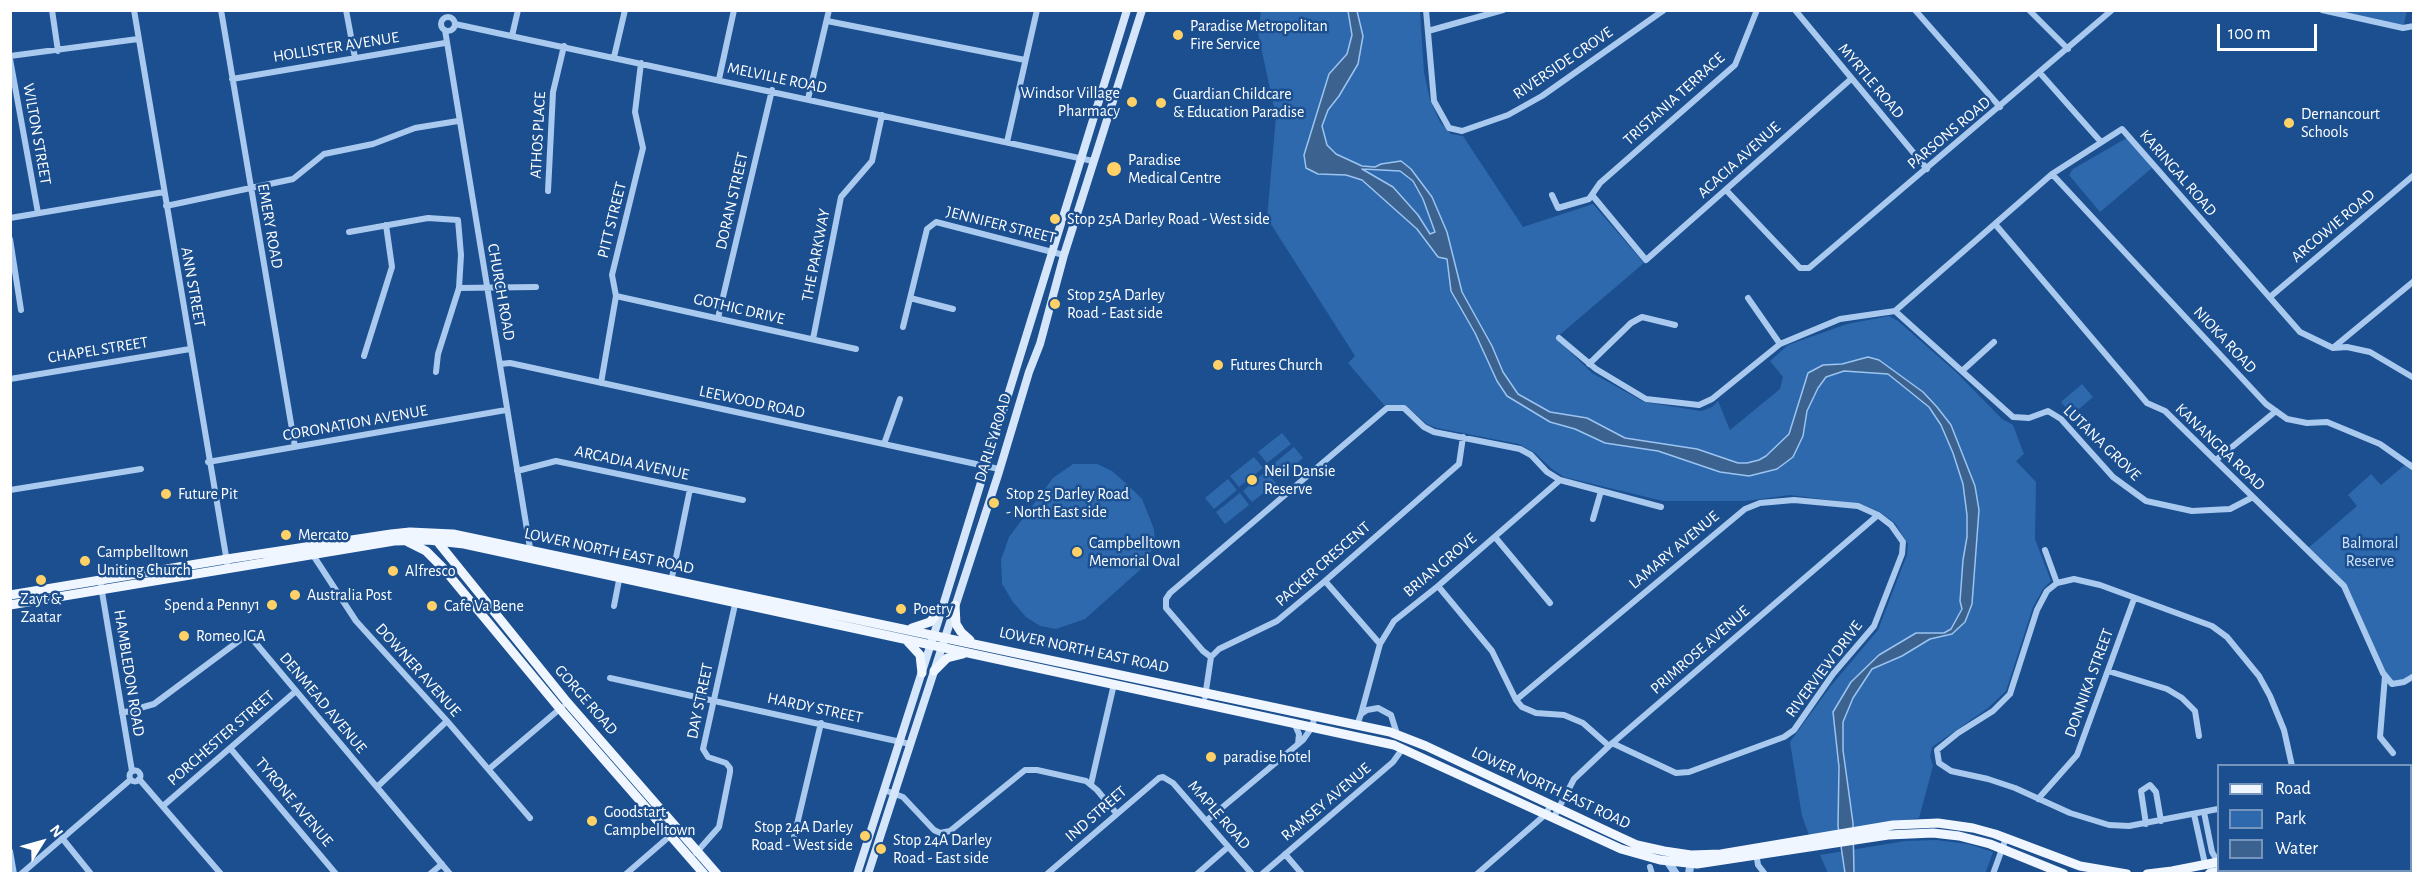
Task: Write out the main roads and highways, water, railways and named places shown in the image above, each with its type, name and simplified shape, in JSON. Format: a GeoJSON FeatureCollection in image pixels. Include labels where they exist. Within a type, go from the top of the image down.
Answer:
{"type":"FeatureCollection","features":[{"type":"Feature","properties":{"kind":"main road","name":"DARLEY ROAD"},"geometry":{"type":"LineString","coordinates":[[857,873],[943,608],[1127,10]]}},
{"type":"Feature","properties":{"kind":"main road","name":"DARLEY ROAD"},"geometry":{"type":"LineString","coordinates":[[868,873],[1029,372],[1040,344],[1064,255],[1142,10]]}},
{"type":"Feature","properties":{"kind":"main road","name":"LOWER NORTH EAST ROAD"},"geometry":{"type":"LineString","coordinates":[[10,595],[101,584],[391,534],[436,537]]}},
{"type":"Feature","properties":{"kind":"main road","name":"LOWER NORTH EAST ROAD"},"geometry":{"type":"LineString","coordinates":[[227,563],[313,555],[453,534],[670,590],[736,599],[978,643],[1397,734],[1629,852],[1668,862],[1690,864],[1721,854],[1756,852],[1828,841],[1875,833],[1902,824],[1944,824],[1973,828],[2006,838],[2068,863],[2127,873]]}},
{"type":"Feature","properties":{"kind":"main road","name":"GORGE ROAD"},"geometry":{"type":"LineString","coordinates":[[436,537],[436,549],[443,568]]}},
{"type":"Feature","properties":{"kind":"main road","name":"GORGE ROAD"},"geometry":{"type":"LineString","coordinates":[[436,537],[564,706],[671,835],[717,873]]}},
{"type":"Feature","properties":{"kind":"main road","name":"GORGE ROAD"},"geometry":{"type":"LineString","coordinates":[[406,541],[426,551],[443,568],[694,855],[704,873]]}},
{"type":"Feature","properties":{"kind":"main road","name":"LOWER NORTH EAST ROAD"},"geometry":{"type":"LineString","coordinates":[[531,554],[621,568],[736,599],[942,648],[1379,741],[1403,748],[1552,812],[1690,864]]}},
{"type":"Feature","properties":{"kind":"main road","name":"LOWER NORTH EAST ROAD"},"geometry":{"type":"LineString","coordinates":[[10,604],[101,584]]}},
{"type":"Feature","properties":{"kind":"main road"},"geometry":{"type":"LineString","coordinates":[[955,605],[954,616],[958,629],[978,643]]}},
{"type":"Feature","properties":{"kind":"main road"},"geometry":{"type":"LineString","coordinates":[[906,629],[926,624],[943,608]]}},
{"type":"Feature","properties":{"kind":"main road"},"geometry":{"type":"LineString","coordinates":[[904,639],[918,653],[922,673]]}},
{"type":"Feature","properties":{"kind":"main road"},"geometry":{"type":"LineString","coordinates":[[934,671],[952,656],[968,653]]}},
{"type":"Feature","properties":{"kind":"main road"},"geometry":{"type":"LineString","coordinates":[[1379,741],[1397,734]]}},
{"type":"Feature","properties":{"kind":"main road","name":"LOWER NORTH EAST ROAD"},"geometry":{"type":"LineString","coordinates":[[1875,833],[1939,833],[1972,838],[2064,873]]}},
{"type":"Feature","properties":{"kind":"main road"},"geometry":{"type":"LineString","coordinates":[[2148,873],[2213,870]]}},
{"type":"Feature","properties":{"kind":"water"},"geometry":{"type":"Polygon","coordinates":[[[1348,11],[1357,11],[1363,36],[1358,64],[1328,110],[1322,126],[1327,145],[1336,154],[1362,166],[1375,167],[1401,161],[1411,169],[1432,197],[1447,232],[1462,292],[1492,346],[1503,372],[1518,394],[1550,412],[1587,418],[1625,438],[1697,449],[1738,463],[1747,463],[1766,456],[1789,434],[1808,373],[1823,365],[1842,364],[1868,357],[1879,360],[1923,392],[1951,425],[1975,486],[1979,510],[1972,604],[1965,622],[1952,634],[1930,639],[1902,656],[1872,669],[1853,698],[1843,722],[1843,750],[1853,823],[1854,873],[1845,873],[1838,826],[1839,767],[1833,712],[1851,682],[1879,655],[1916,633],[1944,633],[1951,629],[1962,609],[1960,601],[1967,515],[1963,484],[1941,425],[1929,407],[1888,374],[1844,371],[1826,377],[1818,388],[1807,411],[1803,436],[1793,457],[1777,469],[1749,476],[1720,472],[1658,451],[1605,443],[1575,429],[1550,422],[1507,396],[1451,291],[1447,259],[1438,257],[1417,229],[1362,180],[1346,175],[1318,174],[1306,168],[1304,155],[1329,74],[1347,54],[1352,35],[1348,11]],[[1362,169],[1393,187],[1418,215],[1430,234],[1435,232],[1423,199],[1413,181],[1400,171],[1362,169]]]}},
{"type":"Feature","properties":{"kind":"place","name":"Paradise Metropolitan Fire Service"},"geometry":{"type":"Point","coordinates":[1178,35]}},
{"type":"Feature","properties":{"kind":"place","name":"Windsor Village Pharmacy"},"geometry":{"type":"Point","coordinates":[1132,102]}},
{"type":"Feature","properties":{"kind":"place","name":"Guardian Childcare & Education Paradise"},"geometry":{"type":"Point","coordinates":[1161,103]}},
{"type":"Feature","properties":{"kind":"place","name":"Dernancourt Schools"},"geometry":{"type":"Point","coordinates":[2289,123]}},
{"type":"Feature","properties":{"kind":"place","name":"Paradise Medical Centre"},"geometry":{"type":"Point","coordinates":[1114,169]}},
{"type":"Feature","properties":{"kind":"place","name":"Stop 25A Darley Road - West side"},"geometry":{"type":"Point","coordinates":[1055,219]}},
{"type":"Feature","properties":{"kind":"place","name":"Stop 25A Darley Road - East side"},"geometry":{"type":"Point","coordinates":[1055,304]}},
{"type":"Feature","properties":{"kind":"place","name":"Futures Church"},"geometry":{"type":"Point","coordinates":[1218,365]}},
{"type":"Feature","properties":{"kind":"place","name":"Neil Dansie Reserve"},"geometry":{"type":"Point","coordinates":[1252,480]}},
{"type":"Feature","properties":{"kind":"place","name":"Future Pit"},"geometry":{"type":"Point","coordinates":[166,494]}},
{"type":"Feature","properties":{"kind":"place","name":"Stop 25 Darley Road - North East side"},"geometry":{"type":"Point","coordinates":[994,503]}},
{"type":"Feature","properties":{"kind":"place","name":"Mercato"},"geometry":{"type":"Point","coordinates":[286,535]}},
{"type":"Feature","properties":{"kind":"place","name":"Campbelltown Memorial Oval"},"geometry":{"type":"Point","coordinates":[1077,552]}},
{"type":"Feature","properties":{"kind":"place","name":"Campbelltown Uniting Church"},"geometry":{"type":"Point","coordinates":[85,561]}},
{"type":"Feature","properties":{"kind":"place","name":"Alfresco"},"geometry":{"type":"Point","coordinates":[393,571]}},
{"type":"Feature","properties":{"kind":"place","name":"Zayt & Zaatar"},"geometry":{"type":"Point","coordinates":[41,580]}},
{"type":"Feature","properties":{"kind":"place","name":"Australia Post"},"geometry":{"type":"Point","coordinates":[295,595]}},
{"type":"Feature","properties":{"kind":"place","name":"Spend a Penny1"},"geometry":{"type":"Point","coordinates":[272,605]}},
{"type":"Feature","properties":{"kind":"place","name":"Cafe Va Bene"},"geometry":{"type":"Point","coordinates":[432,606]}},
{"type":"Feature","properties":{"kind":"place","name":"Poetry"},"geometry":{"type":"Point","coordinates":[901,609]}},
{"type":"Feature","properties":{"kind":"place","name":"Romeo IGA"},"geometry":{"type":"Point","coordinates":[184,636]}},
{"type":"Feature","properties":{"kind":"place","name":"paradise hotel"},"geometry":{"type":"Point","coordinates":[1211,757]}},
{"type":"Feature","properties":{"kind":"place","name":"Goodstart Campbelltown"},"geometry":{"type":"Point","coordinates":[592,821]}},
{"type":"Feature","properties":{"kind":"place","name":"Stop 24A Darley Road - West side"},"geometry":{"type":"Point","coordinates":[865,836]}},
{"type":"Feature","properties":{"kind":"place","name":"Stop 24A Darley Road - East side"},"geometry":{"type":"Point","coordinates":[881,849]}},
{"type":"Feature","properties":{"kind":"park label","name":"Balmoral Reserve"},"geometry":{"type":"Point","coordinates":[2370,552]}}]}
